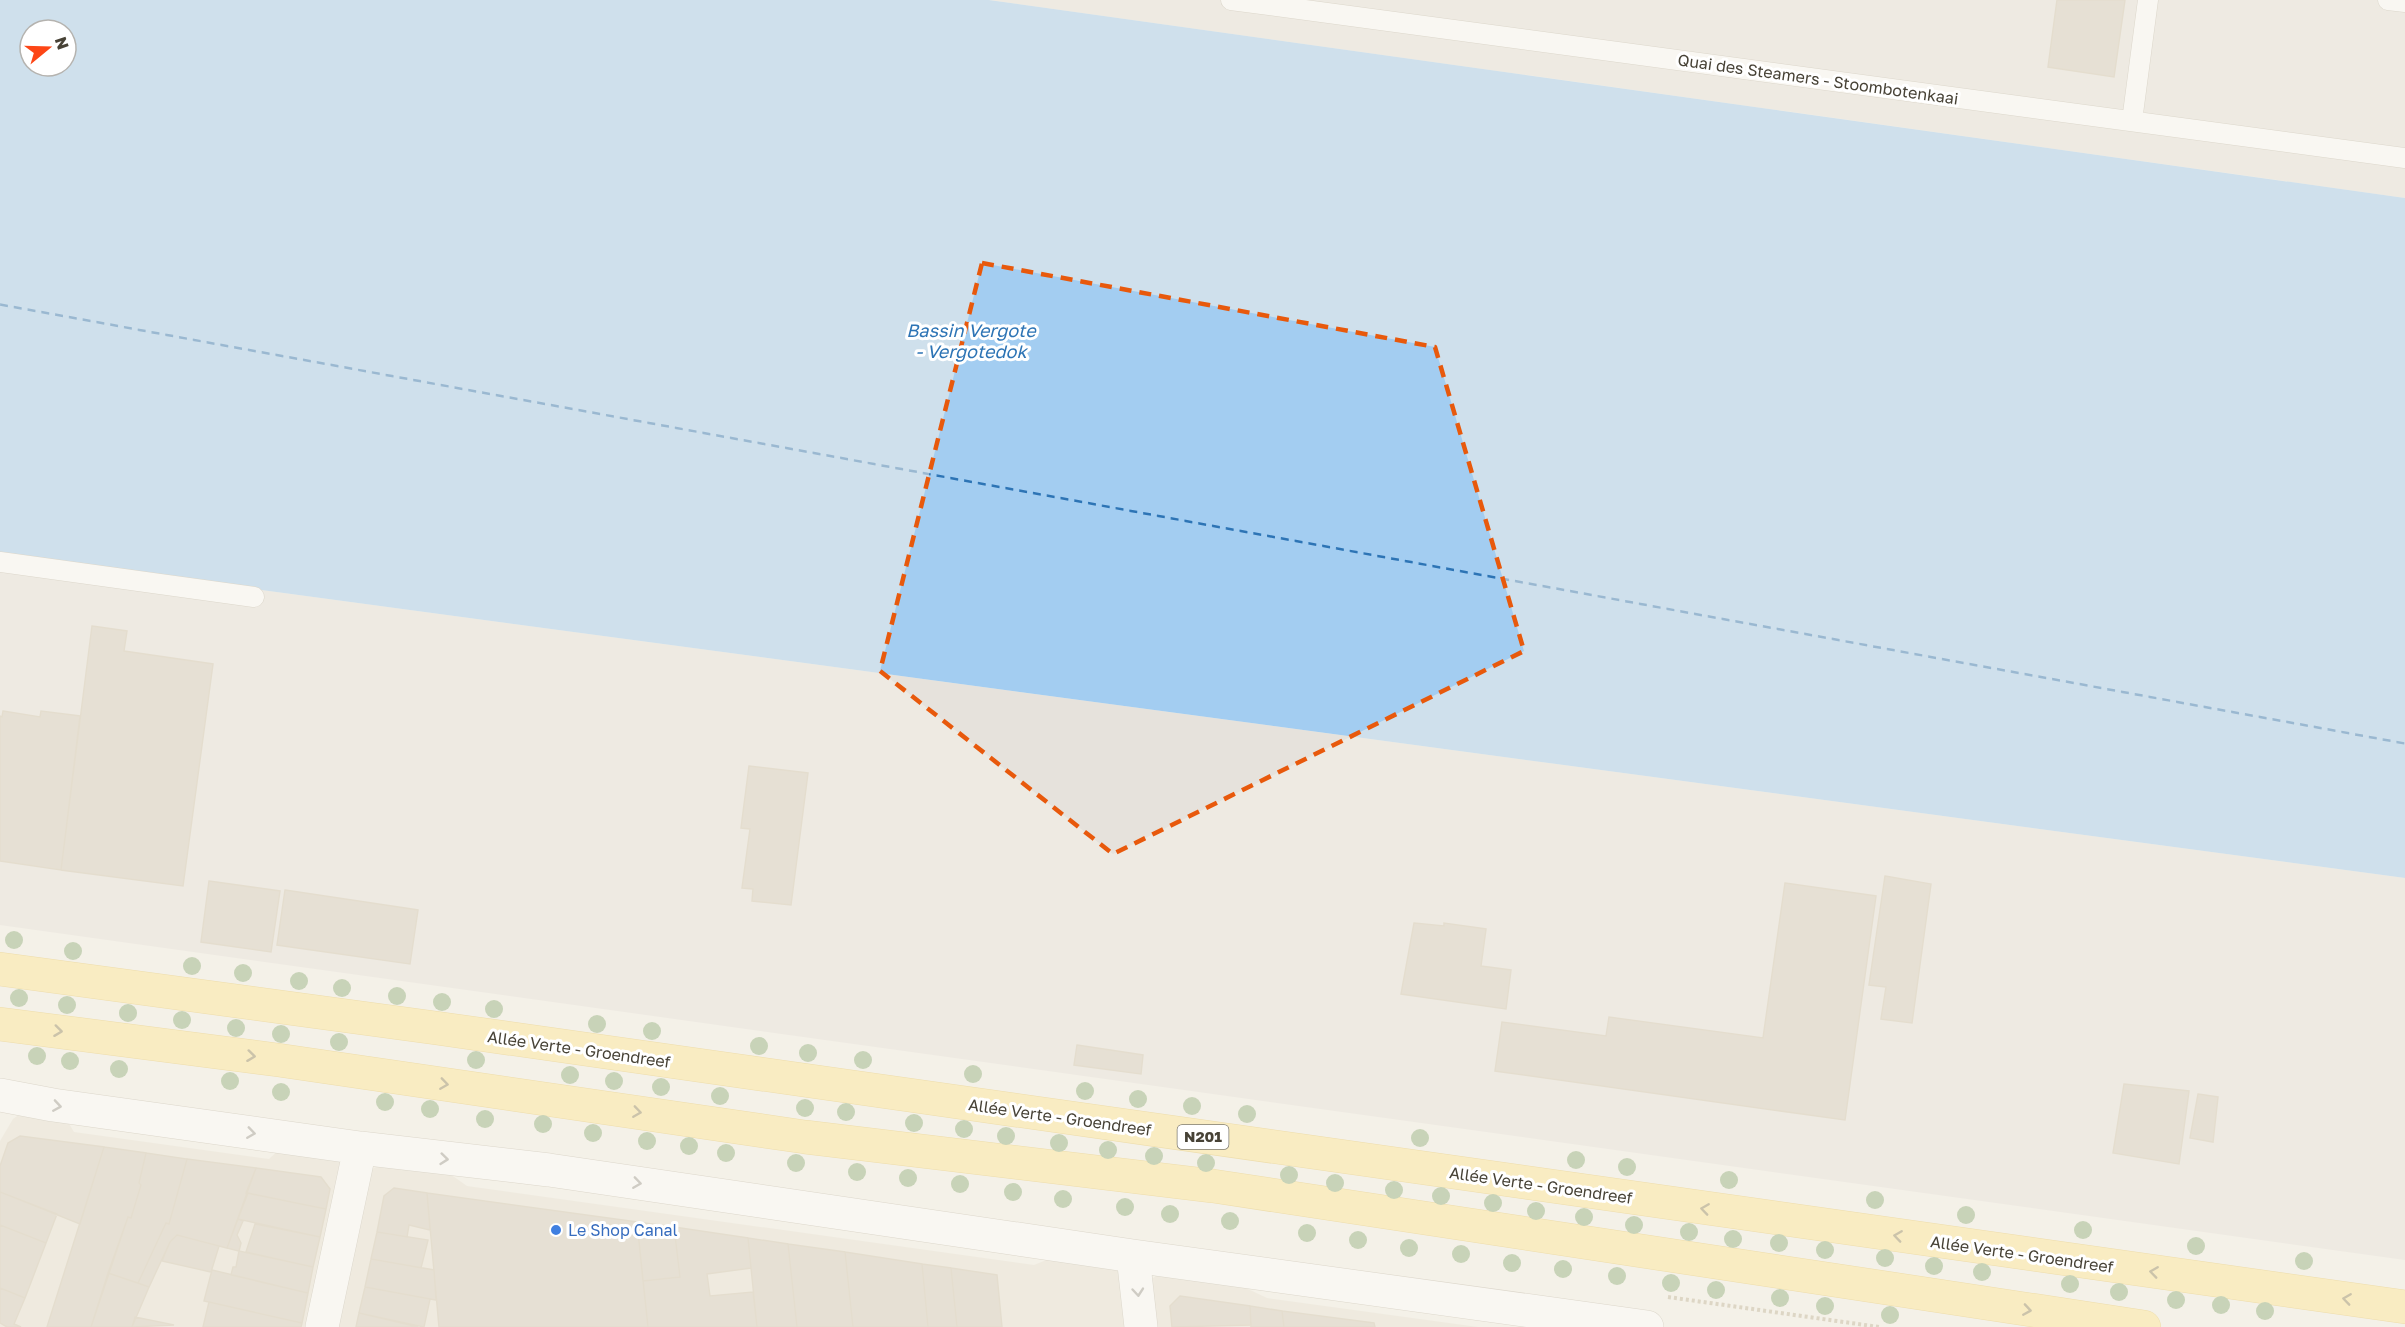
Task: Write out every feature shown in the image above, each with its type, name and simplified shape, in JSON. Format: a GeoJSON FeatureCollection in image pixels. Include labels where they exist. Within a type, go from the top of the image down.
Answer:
{"type":"FeatureCollection","features":[{"type":"Feature","properties":{"kind":"main road","name":"Allée Verte - Groendreef"},"geometry":{"type":"LineString","coordinates":[[0,969],[2405,1307]]}},
{"type":"Feature","properties":{"kind":"main road"},"geometry":{"type":"LineString","coordinates":[[0,1024],[278,1060],[805,1137],[1213,1186],[2144,1327]]}},
{"type":"Feature","properties":{"kind":"street"},"geometry":{"type":"LineString","coordinates":[[0,1095],[52,1105],[360,1148],[549,1170],[1134,1256],[1647,1327]]}},
{"type":"Feature","properties":{"kind":"street"},"geometry":{"type":"LineString","coordinates":[[322,1327],[360,1148]]}},
{"type":"Feature","properties":{"kind":"street"},"geometry":{"type":"LineString","coordinates":[[1134,1256],[1141,1327]]}},
{"type":"Feature","properties":{"kind":"lane","name":"Quai des Steamers - Stoombotenkaai"},"geometry":{"type":"LineString","coordinates":[[1231,0],[2405,158]]}},
{"type":"Feature","properties":{"kind":"lane"},"geometry":{"type":"LineString","coordinates":[[2132,121],[2148,0]]}},
{"type":"Feature","properties":{"kind":"lane"},"geometry":{"type":"LineString","coordinates":[[2388,0],[2405,2]]}},
{"type":"Feature","properties":{"kind":"lane"},"geometry":{"type":"LineString","coordinates":[[0,562],[254,597]]}},
{"type":"Feature","properties":{"kind":"highlighted area"},"geometry":{"type":"Polygon","coordinates":[[[982,263],[1435,347],[1524,651],[1113,854],[880,671],[982,263]]]}},
{"type":"Feature","properties":{"kind":"shaded area"},"geometry":{"type":"Polygon","coordinates":[[[990,0],[2405,0],[2405,198],[1999,141],[990,0]]]}},
{"type":"Feature","properties":{"kind":"shaded area"},"geometry":{"type":"Polygon","coordinates":[[[0,555],[2405,878],[2405,1260],[0,925],[0,555]]]}},
{"type":"Feature","properties":{"kind":"shaded area"},"geometry":{"type":"Polygon","coordinates":[[[24,1111],[65,1117],[74,1132],[269,1159],[283,1146],[331,1156],[344,1165],[370,1170],[382,1164],[443,1169],[467,1186],[1034,1265],[1059,1255],[1107,1263],[1124,1275],[1152,1279],[1157,1275],[1229,1280],[1267,1298],[1478,1327],[0,1327],[0,1141],[13,1119],[24,1111]]]}},
{"type":"Feature","properties":{"kind":"water","name":"Bassin Vergote - Vergotedok"},"geometry":{"type":"Polygon","coordinates":[[[0,0],[989,0],[2405,198],[2405,878],[0,555],[0,0]]]}},
{"type":"Feature","properties":{"kind":"building"},"geometry":{"type":"Polygon","coordinates":[[[2057,0],[2125,0],[2114,77],[2048,67],[2057,0]]]}},
{"type":"Feature","properties":{"kind":"building"},"geometry":{"type":"Polygon","coordinates":[[[92,626],[127,631],[124,651],[213,664],[183,886],[61,870],[92,626]]]}},
{"type":"Feature","properties":{"kind":"building"},"geometry":{"type":"Polygon","coordinates":[[[3,711],[40,717],[41,711],[80,716],[61,870],[0,861],[0,716],[2,717],[3,711]]]}},
{"type":"Feature","properties":{"kind":"building"},"geometry":{"type":"Polygon","coordinates":[[[749,766],[808,773],[791,905],[752,901],[753,889],[742,888],[750,829],[741,828],[749,766]]]}},
{"type":"Feature","properties":{"kind":"building"},"geometry":{"type":"Polygon","coordinates":[[[1885,876],[1931,884],[1912,1023],[1881,1019],[1886,987],[1869,985],[1885,876]]]}},
{"type":"Feature","properties":{"kind":"building"},"geometry":{"type":"Polygon","coordinates":[[[209,881],[280,891],[271,952],[201,942],[209,881]]]}},
{"type":"Feature","properties":{"kind":"building"},"geometry":{"type":"Polygon","coordinates":[[[1785,883],[1876,896],[1845,1120],[1495,1071],[1502,1022],[1606,1036],[1609,1017],[1763,1038],[1785,883]]]}},
{"type":"Feature","properties":{"kind":"building"},"geometry":{"type":"Polygon","coordinates":[[[285,890],[418,910],[410,964],[277,945],[285,890]]]}},
{"type":"Feature","properties":{"kind":"building"},"geometry":{"type":"Polygon","coordinates":[[[1414,923],[1444,926],[1444,923],[1486,929],[1481,966],[1511,970],[1506,1009],[1401,994],[1414,923]]]}},
{"type":"Feature","properties":{"kind":"building"},"geometry":{"type":"Polygon","coordinates":[[[1077,1045],[1143,1055],[1141,1074],[1074,1065],[1077,1045]]]}},
{"type":"Feature","properties":{"kind":"building"},"geometry":{"type":"Polygon","coordinates":[[[2124,1084],[2189,1091],[2179,1164],[2113,1153],[2124,1084]]]}},
{"type":"Feature","properties":{"kind":"building"},"geometry":{"type":"Polygon","coordinates":[[[2198,1094],[2218,1097],[2213,1142],[2190,1138],[2198,1094]]]}},
{"type":"Feature","properties":{"kind":"building"},"geometry":{"type":"Polygon","coordinates":[[[20,1136],[104,1147],[80,1224],[0,1192],[0,1166],[8,1143],[20,1136]]]}},
{"type":"Feature","properties":{"kind":"building"},"geometry":{"type":"Polygon","coordinates":[[[104,1147],[146,1153],[139,1183],[141,1185],[131,1218],[128,1217],[91,1327],[47,1327],[104,1147]]]}},
{"type":"Feature","properties":{"kind":"building"},"geometry":{"type":"Polygon","coordinates":[[[146,1153],[187,1159],[169,1224],[166,1223],[138,1283],[108,1273],[128,1217],[131,1218],[141,1185],[139,1183],[146,1153]]]}},
{"type":"Feature","properties":{"kind":"building"},"geometry":{"type":"Polygon","coordinates":[[[187,1159],[256,1168],[227,1248],[177,1235],[170,1242],[149,1287],[138,1283],[166,1223],[169,1224],[187,1159]]]}},
{"type":"Feature","properties":{"kind":"building"},"geometry":{"type":"Polygon","coordinates":[[[256,1168],[321,1177],[330,1189],[326,1209],[246,1193],[256,1168]]]}},
{"type":"Feature","properties":{"kind":"building"},"geometry":{"type":"Polygon","coordinates":[[[394,1188],[427,1193],[430,1230],[409,1225],[407,1237],[377,1232],[384,1196],[394,1188]]]}},
{"type":"Feature","properties":{"kind":"building"},"geometry":{"type":"Polygon","coordinates":[[[0,1192],[57,1214],[46,1243],[0,1225],[0,1192]]]}},
{"type":"Feature","properties":{"kind":"building"},"geometry":{"type":"Polygon","coordinates":[[[248,1193],[326,1209],[320,1237],[238,1219],[248,1193]]]}},
{"type":"Feature","properties":{"kind":"building"},"geometry":{"type":"Polygon","coordinates":[[[427,1193],[637,1222],[648,1327],[439,1327],[427,1193]]]}},
{"type":"Feature","properties":{"kind":"building"},"geometry":{"type":"Polygon","coordinates":[[[238,1219],[243,1221],[237,1235],[241,1243],[239,1251],[227,1248],[238,1219]]]}},
{"type":"Feature","properties":{"kind":"building"},"geometry":{"type":"Polygon","coordinates":[[[637,1222],[674,1227],[680,1277],[643,1281],[637,1222]]]}},
{"type":"Feature","properties":{"kind":"building"},"geometry":{"type":"Polygon","coordinates":[[[255,1224],[320,1237],[313,1267],[246,1252],[255,1224]]]}},
{"type":"Feature","properties":{"kind":"building"},"geometry":{"type":"Polygon","coordinates":[[[0,1225],[46,1243],[25,1298],[0,1288],[0,1225]]]}},
{"type":"Feature","properties":{"kind":"building"},"geometry":{"type":"Polygon","coordinates":[[[674,1227],[748,1238],[751,1268],[707,1274],[710,1296],[753,1292],[757,1327],[648,1327],[643,1281],[680,1277],[674,1227]]]}},
{"type":"Feature","properties":{"kind":"building"},"geometry":{"type":"Polygon","coordinates":[[[377,1232],[428,1240],[421,1268],[371,1259],[377,1232]]]}},
{"type":"Feature","properties":{"kind":"building"},"geometry":{"type":"Polygon","coordinates":[[[177,1235],[219,1246],[211,1272],[162,1261],[170,1242],[177,1235]]]}},
{"type":"Feature","properties":{"kind":"building"},"geometry":{"type":"Polygon","coordinates":[[[748,1238],[788,1244],[797,1327],[757,1327],[748,1238]]]}},
{"type":"Feature","properties":{"kind":"building"},"geometry":{"type":"Polygon","coordinates":[[[788,1244],[845,1252],[853,1327],[797,1327],[788,1244]]]}},
{"type":"Feature","properties":{"kind":"building"},"geometry":{"type":"Polygon","coordinates":[[[239,1251],[313,1267],[308,1293],[231,1275],[233,1267],[236,1267],[239,1251]]]}},
{"type":"Feature","properties":{"kind":"building"},"geometry":{"type":"Polygon","coordinates":[[[845,1252],[922,1264],[928,1327],[853,1327],[845,1252]]]}},
{"type":"Feature","properties":{"kind":"building"},"geometry":{"type":"Polygon","coordinates":[[[371,1259],[434,1270],[436,1300],[365,1287],[371,1259]]]}},
{"type":"Feature","properties":{"kind":"building"},"geometry":{"type":"Polygon","coordinates":[[[922,1264],[951,1268],[957,1327],[928,1327],[922,1264]]]}},
{"type":"Feature","properties":{"kind":"building"},"geometry":{"type":"Polygon","coordinates":[[[951,1268],[997,1275],[1002,1327],[957,1327],[951,1268]]]}},
{"type":"Feature","properties":{"kind":"building"},"geometry":{"type":"Polygon","coordinates":[[[212,1270],[308,1293],[302,1323],[204,1301],[212,1270]]]}},
{"type":"Feature","properties":{"kind":"building"},"geometry":{"type":"Polygon","coordinates":[[[108,1273],[149,1287],[132,1327],[91,1327],[108,1273]]]}},
{"type":"Feature","properties":{"kind":"building"},"geometry":{"type":"Polygon","coordinates":[[[365,1287],[430,1299],[424,1327],[359,1313],[365,1287]]]}},
{"type":"Feature","properties":{"kind":"building"},"geometry":{"type":"Polygon","coordinates":[[[0,1288],[25,1298],[14,1324],[21,1327],[7,1327],[0,1323],[0,1288]]]}},
{"type":"Feature","properties":{"kind":"building"},"geometry":{"type":"Polygon","coordinates":[[[1180,1296],[1250,1306],[1251,1325],[1172,1327],[1170,1306],[1180,1296]]]}},
{"type":"Feature","properties":{"kind":"building"},"geometry":{"type":"Polygon","coordinates":[[[209,1302],[302,1323],[301,1327],[203,1327],[209,1302]]]}},
{"type":"Feature","properties":{"kind":"building"},"geometry":{"type":"Polygon","coordinates":[[[1250,1306],[1282,1311],[1284,1327],[1251,1327],[1250,1306]]]}},
{"type":"Feature","properties":{"kind":"building"},"geometry":{"type":"Polygon","coordinates":[[[1282,1311],[1374,1323],[1375,1327],[1284,1327],[1282,1311]]]}},
{"type":"Feature","properties":{"kind":"building"},"geometry":{"type":"Polygon","coordinates":[[[359,1313],[418,1327],[356,1327],[359,1313]]]}},
{"type":"Feature","properties":{"kind":"building"},"geometry":{"type":"Polygon","coordinates":[[[135,1317],[174,1325],[132,1327],[135,1317]]]}},
{"type":"Feature","properties":{"kind":"ferry route"},"geometry":{"type":"LineString","coordinates":[[0,304],[2405,743]]}},
{"type":"Feature","properties":{"kind":"ferry route"},"geometry":{"type":"LineString","coordinates":[[0,305],[2405,744]]}},
{"type":"Feature","properties":{"kind":"place","name":"Le Shop Canal"},"geometry":{"type":"Point","coordinates":[556,1230]}}]}
